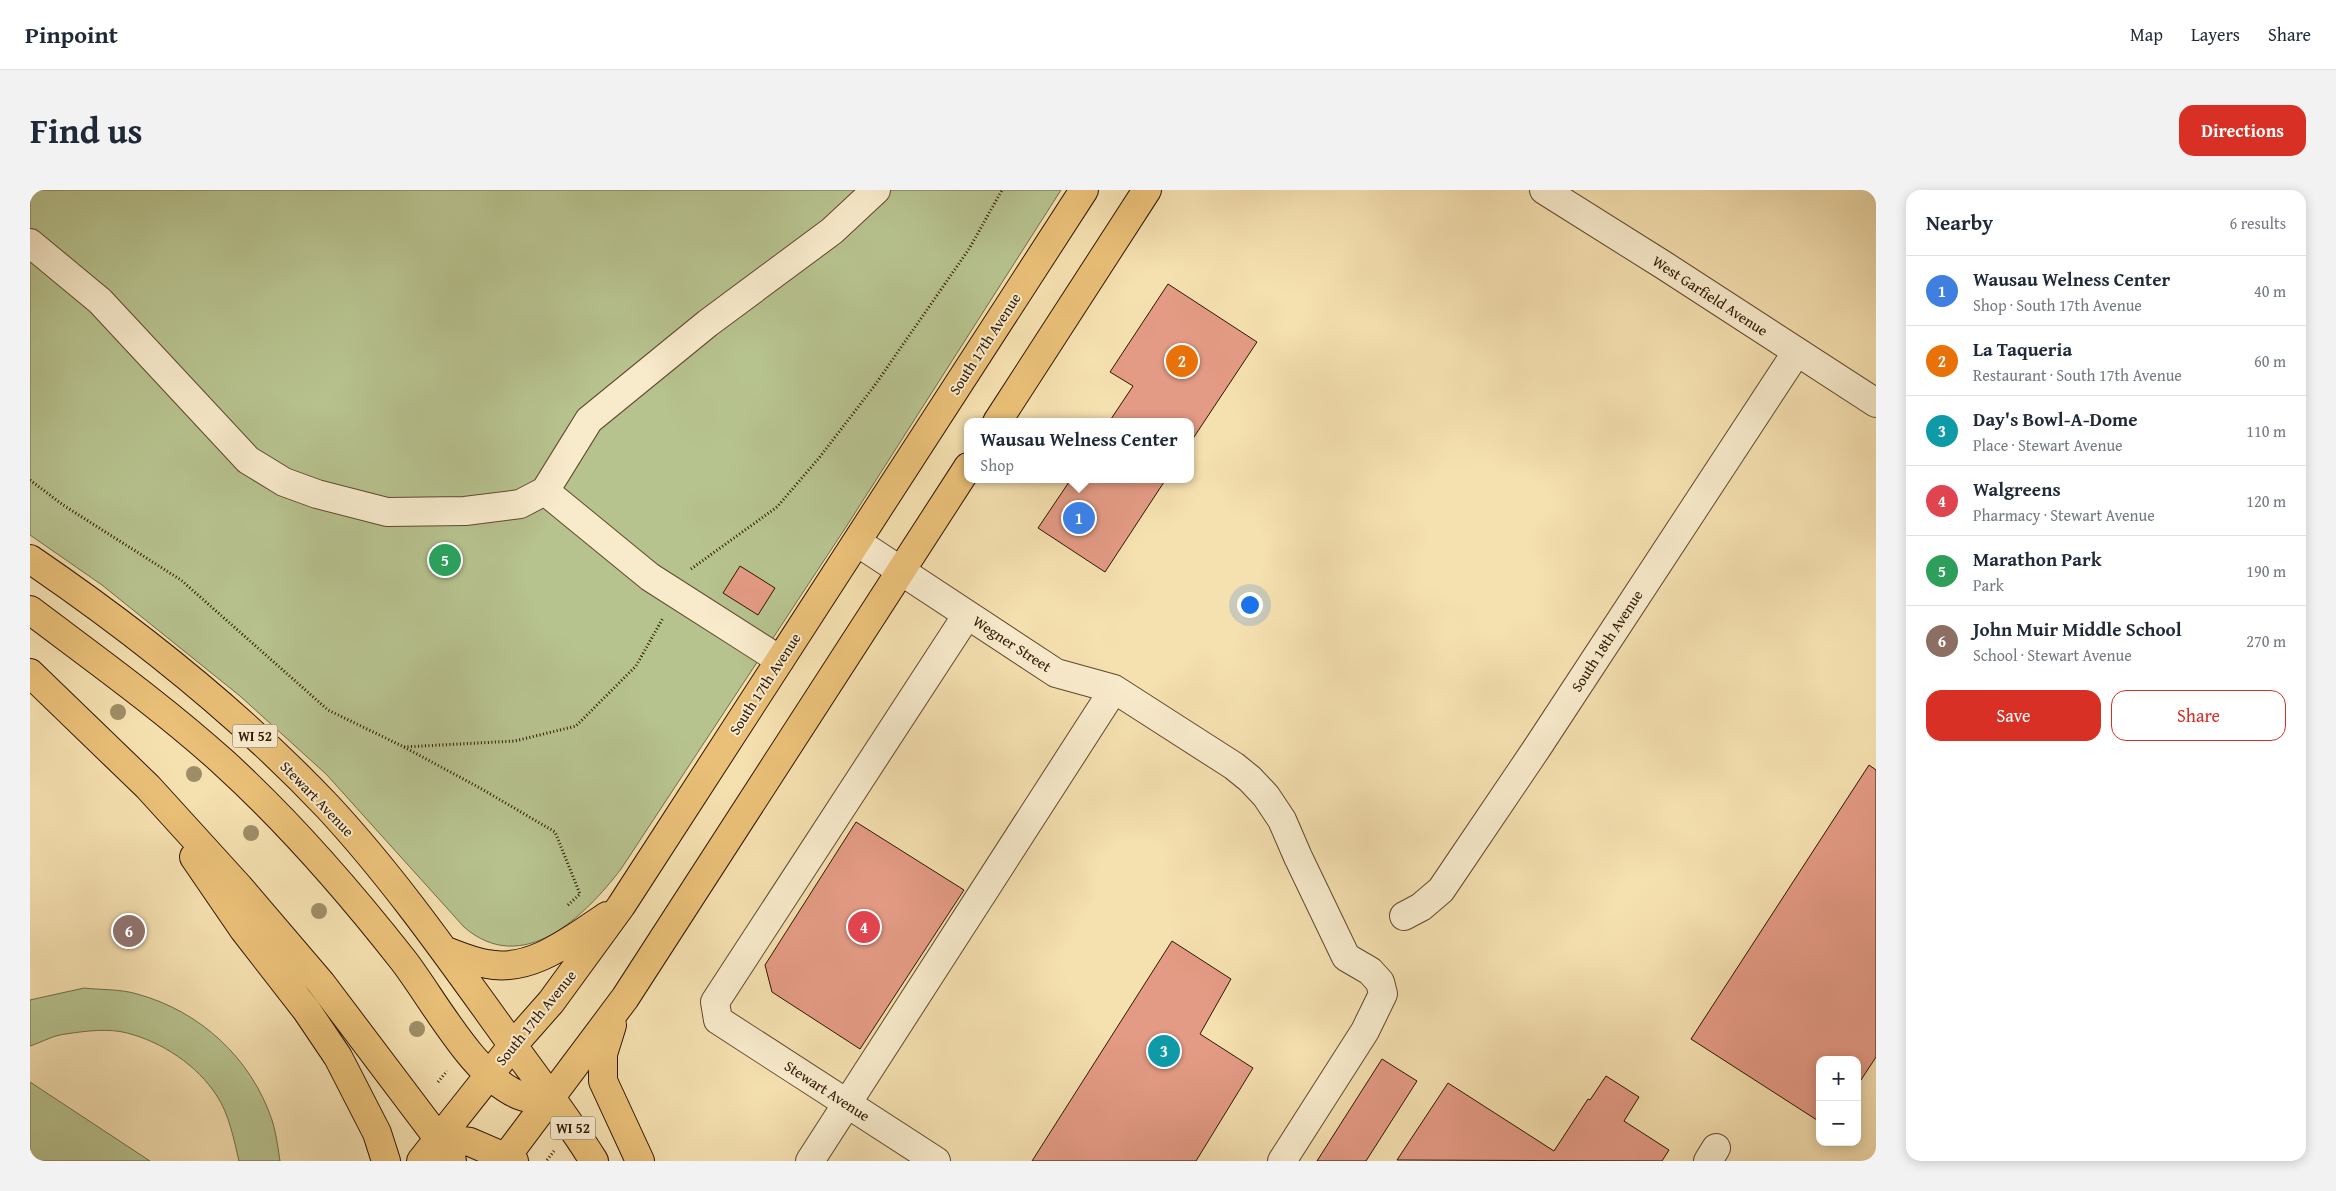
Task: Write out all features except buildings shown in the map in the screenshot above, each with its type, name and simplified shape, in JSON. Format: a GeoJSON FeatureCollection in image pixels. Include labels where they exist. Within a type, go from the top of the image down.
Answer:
{"type":"FeatureCollection","features":[{"type":"Feature","properties":{"kind":"main road","name":"South 17th Avenue"},"geometry":{"type":"LineString","coordinates":[[421,1161],[445,1150],[489,1075],[551,1002],[621,906],[1084,190]]}},
{"type":"Feature","properties":{"kind":"main road"},"geometry":{"type":"LineString","coordinates":[[1000,418],[1147,190]]}},
{"type":"Feature","properties":{"kind":"main road"},"geometry":{"type":"LineString","coordinates":[[30,673],[148,787],[233,880],[321,983],[445,1150],[470,1142],[508,1160],[550,1097],[625,998],[964,474]]}},
{"type":"Feature","properties":{"kind":"main road","name":"Stewart Avenue"},"geometry":{"type":"LineString","coordinates":[[30,559],[135,633],[223,705],[328,807],[375,861],[446,951],[513,1045]]}},
{"type":"Feature","properties":{"kind":"main road"},"geometry":{"type":"LineString","coordinates":[[30,610],[179,725],[222,762],[273,811],[366,914],[406,964],[466,1048],[489,1075],[510,1092],[526,1098],[550,1097]]}},
{"type":"Feature","properties":{"kind":"main road"},"geometry":{"type":"LineString","coordinates":[[148,787],[238,922],[307,1011],[338,1057],[377,1133],[386,1161]]}},
{"type":"Feature","properties":{"kind":"main road"},"geometry":{"type":"LineString","coordinates":[[446,951],[486,964],[504,966],[525,962],[558,948],[621,906]]}},
{"type":"Feature","properties":{"kind":"main road"},"geometry":{"type":"LineString","coordinates":[[625,998],[606,1042],[602,1074],[604,1085],[640,1161]]}},
{"type":"Feature","properties":{"kind":"main road","name":"WI 52"},"geometry":{"type":"LineString","coordinates":[[513,1045],[594,1161]]}},
{"type":"Feature","properties":{"kind":"street"},"geometry":{"type":"LineString","coordinates":[[30,243],[100,301],[248,460],[284,482],[318,494],[387,512],[465,511],[520,504],[545,491],[589,420],[708,323],[832,231],[876,190]]}},
{"type":"Feature","properties":{"kind":"street","name":"West Garfield Avenue"},"geometry":{"type":"LineString","coordinates":[[1544,190],[1876,403]]}},
{"type":"Feature","properties":{"kind":"street","name":"South 18th Avenue"},"geometry":{"type":"LineString","coordinates":[[1404,916],[1421,907],[1441,890],[1796,353]]}},
{"type":"Feature","properties":{"kind":"street"},"geometry":{"type":"LineString","coordinates":[[545,491],[619,553],[676,595],[780,660]]}},
{"type":"Feature","properties":{"kind":"street","name":"Wegner Street"},"geometry":{"type":"LineString","coordinates":[[857,542],[1056,673],[1114,689],[1234,766],[1250,778],[1266,796],[1282,820],[1346,957],[1370,971],[1380,982],[1383,994],[1365,1031],[1282,1161]]}},
{"type":"Feature","properties":{"kind":"street","name":"Stewart Avenue"},"geometry":{"type":"LineString","coordinates":[[936,1161],[718,1020],[715,1002],[968,615]]}},
{"type":"Feature","properties":{"kind":"street"},"geometry":{"type":"LineString","coordinates":[[810,1161],[1114,689]]}},
{"type":"Feature","properties":{"kind":"path"},"geometry":{"type":"LineString","coordinates":[[404,746],[515,741],[576,726],[636,666],[693,566],[777,507],[820,458],[875,385],[969,249],[1002,190]]}},
{"type":"Feature","properties":{"kind":"path"},"geometry":{"type":"LineString","coordinates":[[30,480],[63,506],[181,580],[328,710],[404,746],[555,832],[580,894],[563,911]]}},
{"type":"Feature","properties":{"kind":"green space"},"geometry":{"type":"Polygon","coordinates":[[[30,190],[1061,190],[846,527],[621,869],[590,905],[551,935],[530,943],[508,946],[486,941],[464,927],[326,774],[240,696],[102,585],[30,535],[30,190]]]}},
{"type":"Feature","properties":{"kind":"green space"},"geometry":{"type":"Polygon","coordinates":[[[84,988],[131,992],[160,1002],[182,1012],[220,1040],[237,1057],[263,1097],[272,1120],[280,1161],[239,1161],[228,1119],[217,1096],[189,1065],[178,1056],[153,1042],[120,1031],[97,1030],[52,1037],[30,1046],[30,1000],[84,988]]]}},
{"type":"Feature","properties":{"kind":"green space"},"geometry":{"type":"Polygon","coordinates":[[[30,1082],[150,1161],[30,1161],[30,1082]]]}},
{"type":"Feature","properties":{"kind":"place","name":"La Taqueria"},"geometry":{"type":"Point","coordinates":[1182,361]}},
{"type":"Feature","properties":{"kind":"place","name":"Wausau Welness Center"},"geometry":{"type":"Point","coordinates":[1079,518]}},
{"type":"Feature","properties":{"kind":"place","name":"Marathon Park"},"geometry":{"type":"Point","coordinates":[445,560]}},
{"type":"Feature","properties":{"kind":"place","name":"Walgreens"},"geometry":{"type":"Point","coordinates":[864,927]}},
{"type":"Feature","properties":{"kind":"place","name":"John Muir Middle School"},"geometry":{"type":"Point","coordinates":[129,931]}},
{"type":"Feature","properties":{"kind":"place","name":"Day's Bowl-A-Dome"},"geometry":{"type":"Point","coordinates":[1164,1051]}}]}
